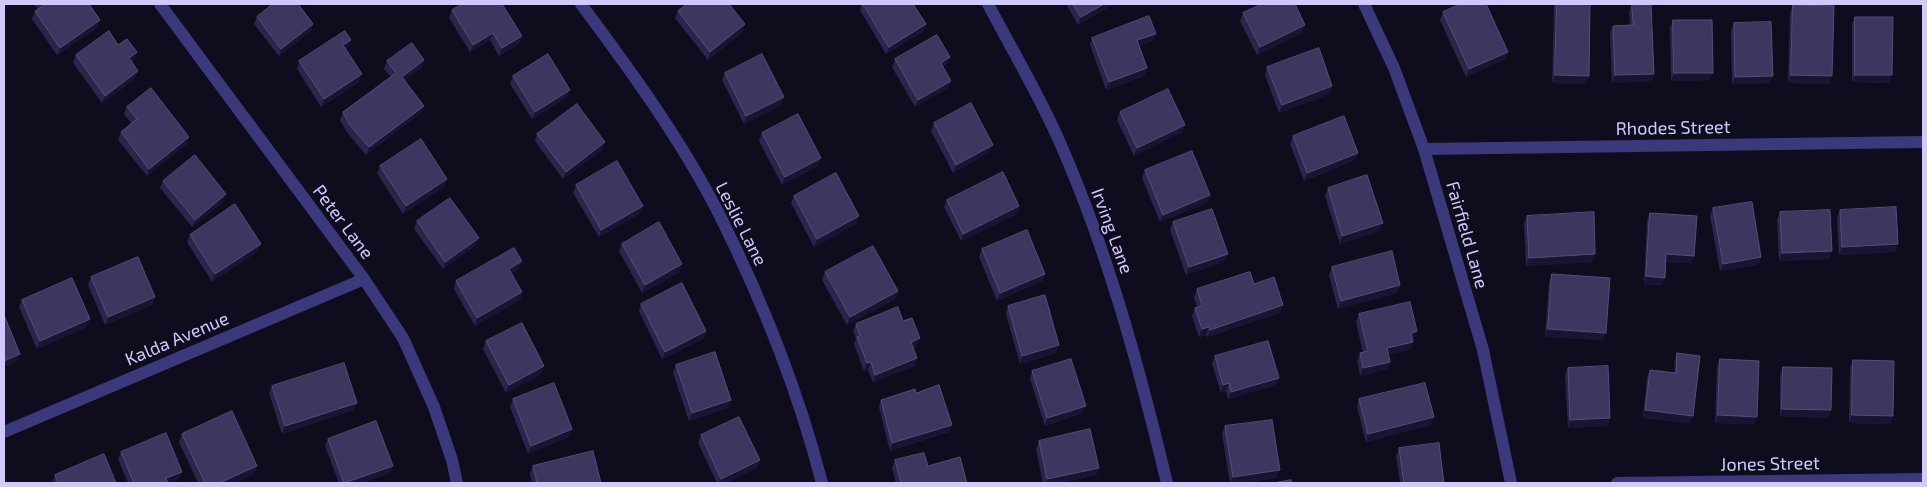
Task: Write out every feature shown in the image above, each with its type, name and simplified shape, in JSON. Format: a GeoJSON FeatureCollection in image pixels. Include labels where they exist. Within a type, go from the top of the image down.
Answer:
{"type":"FeatureCollection","features":[{"type":"Feature","properties":{"kind":"street","name":"Peter Lane"},"geometry":{"type":"LineString","coordinates":[[160,4],[364,278],[403,338],[434,407],[452,460],[457,483]]}},
{"type":"Feature","properties":{"kind":"street","name":"Leslie Lane"},"geometry":{"type":"LineString","coordinates":[[581,4],[667,125],[719,215],[776,336],[806,422],[822,483]]}},
{"type":"Feature","properties":{"kind":"street","name":"Irving Lane"},"geometry":{"type":"LineString","coordinates":[[988,4],[1060,143],[1095,229],[1138,363],[1167,483]]}},
{"type":"Feature","properties":{"kind":"street","name":"Fairfield Lane"},"geometry":{"type":"LineString","coordinates":[[1364,4],[1394,68],[1424,149],[1483,350],[1511,483]]}},
{"type":"Feature","properties":{"kind":"street","name":"Rhodes Street"},"geometry":{"type":"LineString","coordinates":[[1424,149],[1923,142]]}},
{"type":"Feature","properties":{"kind":"street","name":"Kalda Avenue"},"geometry":{"type":"LineString","coordinates":[[4,432],[364,278]]}},
{"type":"Feature","properties":{"kind":"street","name":"Jones Street"},"geometry":{"type":"LineString","coordinates":[[1617,483],[1923,479]]}},
{"type":"Feature","properties":{"kind":"building"},"geometry":{"type":"Polygon","coordinates":[[[42,4],[89,4],[100,20],[60,48],[35,11],[43,6],[42,4]]]}},
{"type":"Feature","properties":{"kind":"building"},"geometry":{"type":"Polygon","coordinates":[[[273,4],[298,4],[313,24],[281,49],[257,17],[273,4]]]}},
{"type":"Feature","properties":{"kind":"building"},"geometry":{"type":"Polygon","coordinates":[[[463,4],[502,4],[522,36],[502,48],[493,33],[473,45],[452,10],[463,4]]]}},
{"type":"Feature","properties":{"kind":"building"},"geometry":{"type":"Polygon","coordinates":[[[687,4],[729,4],[745,24],[710,52],[678,11],[687,4]]]}},
{"type":"Feature","properties":{"kind":"building"},"geometry":{"type":"Polygon","coordinates":[[[863,4],[913,4],[926,24],[889,47],[863,4]]]}},
{"type":"Feature","properties":{"kind":"building"},"geometry":{"type":"Polygon","coordinates":[[[1073,4],[1104,4],[1081,17],[1073,4]]]}},
{"type":"Feature","properties":{"kind":"building"},"geometry":{"type":"Polygon","coordinates":[[[1262,4],[1295,4],[1305,25],[1260,47],[1243,13],[1262,4]]]}},
{"type":"Feature","properties":{"kind":"building"},"geometry":{"type":"Polygon","coordinates":[[[1461,4],[1486,4],[1508,52],[1469,69],[1443,12],[1461,4]]]}},
{"type":"Feature","properties":{"kind":"building"},"geometry":{"type":"Polygon","coordinates":[[[1557,4],[1590,4],[1589,76],[1555,75],[1557,4]]]}},
{"type":"Feature","properties":{"kind":"building"},"geometry":{"type":"Polygon","coordinates":[[[1632,4],[1651,4],[1654,74],[1615,75],[1613,26],[1633,25],[1632,4]]]}},
{"type":"Feature","properties":{"kind":"building"},"geometry":{"type":"Polygon","coordinates":[[[1793,5],[1834,6],[1832,76],[1791,75],[1793,5]]]}},
{"type":"Feature","properties":{"kind":"building"},"geometry":{"type":"Polygon","coordinates":[[[1149,16],[1156,34],[1137,40],[1147,68],[1109,82],[1092,38],[1149,16]]]}},
{"type":"Feature","properties":{"kind":"building"},"geometry":{"type":"Polygon","coordinates":[[[1855,17],[1893,17],[1892,75],[1855,75],[1855,17]]]}},
{"type":"Feature","properties":{"kind":"building"},"geometry":{"type":"Polygon","coordinates":[[[1673,20],[1712,20],[1713,73],[1674,73],[1673,20]]]}},
{"type":"Feature","properties":{"kind":"building"},"geometry":{"type":"Polygon","coordinates":[[[1771,22],[1773,76],[1735,77],[1734,23],[1771,22]]]}},
{"type":"Feature","properties":{"kind":"building"},"geometry":{"type":"Polygon","coordinates":[[[109,31],[118,45],[127,39],[137,52],[129,58],[138,71],[105,96],[76,55],[109,31]]]}},
{"type":"Feature","properties":{"kind":"building"},"geometry":{"type":"Polygon","coordinates":[[[345,31],[351,40],[343,45],[362,74],[324,99],[299,61],[345,31]]]}},
{"type":"Feature","properties":{"kind":"building"},"geometry":{"type":"Polygon","coordinates":[[[937,35],[950,57],[941,63],[951,81],[918,100],[895,59],[937,35]]]}},
{"type":"Feature","properties":{"kind":"building"},"geometry":{"type":"Polygon","coordinates":[[[412,43],[424,60],[402,77],[424,106],[369,147],[349,124],[343,112],[396,73],[387,61],[412,43]]]}},
{"type":"Feature","properties":{"kind":"building"},"geometry":{"type":"Polygon","coordinates":[[[1319,48],[1332,86],[1282,105],[1267,67],[1319,48]]]}},
{"type":"Feature","properties":{"kind":"building"},"geometry":{"type":"Polygon","coordinates":[[[548,54],[570,90],[535,112],[513,76],[548,54]]]}},
{"type":"Feature","properties":{"kind":"building"},"geometry":{"type":"Polygon","coordinates":[[[762,54],[784,97],[746,116],[725,73],[762,54]]]}},
{"type":"Feature","properties":{"kind":"building"},"geometry":{"type":"Polygon","coordinates":[[[151,88],[189,137],[149,169],[121,132],[137,119],[127,107],[151,88]]]}},
{"type":"Feature","properties":{"kind":"building"},"geometry":{"type":"Polygon","coordinates":[[[1168,89],[1185,125],[1137,148],[1120,112],[1168,89]]]}},
{"type":"Feature","properties":{"kind":"building"},"geometry":{"type":"Polygon","coordinates":[[[971,103],[993,145],[956,165],[934,123],[971,103]]]}},
{"type":"Feature","properties":{"kind":"building"},"geometry":{"type":"Polygon","coordinates":[[[577,104],[605,142],[566,172],[537,134],[577,104]]]}},
{"type":"Feature","properties":{"kind":"building"},"geometry":{"type":"Polygon","coordinates":[[[798,114],[821,158],[785,177],[762,133],[798,114]]]}},
{"type":"Feature","properties":{"kind":"building"},"geometry":{"type":"Polygon","coordinates":[[[1344,116],[1358,153],[1307,173],[1293,136],[1344,116]]]}},
{"type":"Feature","properties":{"kind":"building"},"geometry":{"type":"Polygon","coordinates":[[[421,139],[447,179],[406,206],[380,166],[421,139]]]}},
{"type":"Feature","properties":{"kind":"building"},"geometry":{"type":"Polygon","coordinates":[[[1192,151],[1210,195],[1163,215],[1145,170],[1192,151]]]}},
{"type":"Feature","properties":{"kind":"building"},"geometry":{"type":"Polygon","coordinates":[[[195,155],[226,194],[195,220],[163,181],[195,155]]]}},
{"type":"Feature","properties":{"kind":"building"},"geometry":{"type":"Polygon","coordinates":[[[617,161],[643,206],[601,230],[576,185],[617,161]]]}},
{"type":"Feature","properties":{"kind":"building"},"geometry":{"type":"Polygon","coordinates":[[[1003,172],[1019,206],[963,234],[947,200],[1003,172]]]}},
{"type":"Feature","properties":{"kind":"building"},"geometry":{"type":"Polygon","coordinates":[[[836,173],[859,216],[817,239],[794,196],[836,173]]]}},
{"type":"Feature","properties":{"kind":"building"},"geometry":{"type":"Polygon","coordinates":[[[1367,175],[1383,223],[1342,236],[1328,188],[1367,175]]]}},
{"type":"Feature","properties":{"kind":"building"},"geometry":{"type":"Polygon","coordinates":[[[450,198],[479,238],[445,262],[417,221],[450,198]]]}},
{"type":"Feature","properties":{"kind":"building"},"geometry":{"type":"Polygon","coordinates":[[[1752,202],[1761,257],[1723,264],[1713,208],[1752,202]]]}},
{"type":"Feature","properties":{"kind":"building"},"geometry":{"type":"Polygon","coordinates":[[[235,204],[261,244],[215,274],[190,235],[235,204]]]}},
{"type":"Feature","properties":{"kind":"building"},"geometry":{"type":"Polygon","coordinates":[[[1896,207],[1898,244],[1842,247],[1840,210],[1896,207]]]}},
{"type":"Feature","properties":{"kind":"building"},"geometry":{"type":"Polygon","coordinates":[[[1212,209],[1228,254],[1189,267],[1173,222],[1212,209]]]}},
{"type":"Feature","properties":{"kind":"building"},"geometry":{"type":"Polygon","coordinates":[[[1830,210],[1832,251],[1782,253],[1780,212],[1830,210]]]}},
{"type":"Feature","properties":{"kind":"building"},"geometry":{"type":"Polygon","coordinates":[[[1594,212],[1595,254],[1529,258],[1527,216],[1594,212]]]}},
{"type":"Feature","properties":{"kind":"building"},"geometry":{"type":"Polygon","coordinates":[[[1650,213],[1697,216],[1694,256],[1666,254],[1665,278],[1646,276],[1650,213]]]}},
{"type":"Feature","properties":{"kind":"building"},"geometry":{"type":"Polygon","coordinates":[[[659,222],[682,264],[645,285],[622,244],[659,222]]]}},
{"type":"Feature","properties":{"kind":"building"},"geometry":{"type":"Polygon","coordinates":[[[1027,230],[1045,274],[1000,293],[982,249],[1027,230]]]}},
{"type":"Feature","properties":{"kind":"building"},"geometry":{"type":"Polygon","coordinates":[[[873,246],[898,291],[850,317],[825,272],[873,246]]]}},
{"type":"Feature","properties":{"kind":"building"},"geometry":{"type":"Polygon","coordinates":[[[514,248],[522,261],[509,269],[522,292],[477,318],[456,281],[514,248]]]}},
{"type":"Feature","properties":{"kind":"building"},"geometry":{"type":"Polygon","coordinates":[[[1392,251],[1400,285],[1341,301],[1332,267],[1392,251]]]}},
{"type":"Feature","properties":{"kind":"building"},"geometry":{"type":"Polygon","coordinates":[[[138,257],[155,297],[108,317],[91,277],[138,257]]]}},
{"type":"Feature","properties":{"kind":"building"},"geometry":{"type":"Polygon","coordinates":[[[1250,272],[1254,284],[1274,277],[1283,305],[1210,330],[1209,327],[1202,329],[1195,308],[1202,306],[1197,289],[1250,272]]]}},
{"type":"Feature","properties":{"kind":"building"},"geometry":{"type":"Polygon","coordinates":[[[1552,274],[1610,278],[1606,333],[1548,329],[1552,274]]]}},
{"type":"Feature","properties":{"kind":"building"},"geometry":{"type":"Polygon","coordinates":[[[72,278],[90,319],[40,341],[22,300],[72,278]]]}},
{"type":"Feature","properties":{"kind":"building"},"geometry":{"type":"Polygon","coordinates":[[[682,283],[706,331],[665,352],[641,304],[682,283]]]}},
{"type":"Feature","properties":{"kind":"building"},"geometry":{"type":"Polygon","coordinates":[[[1045,295],[1059,345],[1022,356],[1008,306],[1045,295]]]}},
{"type":"Feature","properties":{"kind":"building"},"geometry":{"type":"Polygon","coordinates":[[[1410,302],[1417,331],[1411,333],[1413,342],[1387,348],[1390,362],[1363,368],[1360,353],[1368,351],[1359,314],[1410,302]]]}},
{"type":"Feature","properties":{"kind":"building"},"geometry":{"type":"Polygon","coordinates":[[[898,307],[903,321],[912,318],[920,338],[911,342],[917,358],[875,375],[871,362],[867,363],[857,337],[860,336],[856,324],[898,307]]]}},
{"type":"Feature","properties":{"kind":"building"},"geometry":{"type":"Polygon","coordinates":[[[4,315],[20,354],[4,361],[4,315]]]}},
{"type":"Feature","properties":{"kind":"building"},"geometry":{"type":"Polygon","coordinates":[[[522,323],[544,366],[509,385],[486,341],[522,323]]]}},
{"type":"Feature","properties":{"kind":"building"},"geometry":{"type":"Polygon","coordinates":[[[1268,341],[1279,378],[1231,392],[1229,383],[1223,385],[1215,356],[1268,341]]]}},
{"type":"Feature","properties":{"kind":"building"},"geometry":{"type":"Polygon","coordinates":[[[715,352],[731,400],[692,413],[676,365],[715,352]]]}},
{"type":"Feature","properties":{"kind":"building"},"geometry":{"type":"Polygon","coordinates":[[[1677,353],[1700,356],[1693,416],[1645,410],[1650,370],[1676,373],[1677,353]]]}},
{"type":"Feature","properties":{"kind":"building"},"geometry":{"type":"Polygon","coordinates":[[[1071,359],[1086,406],[1047,418],[1032,371],[1071,359]]]}},
{"type":"Feature","properties":{"kind":"building"},"geometry":{"type":"Polygon","coordinates":[[[1720,359],[1759,361],[1757,417],[1718,415],[1720,359]]]}},
{"type":"Feature","properties":{"kind":"building"},"geometry":{"type":"Polygon","coordinates":[[[1853,360],[1894,361],[1893,416],[1852,415],[1853,360]]]}},
{"type":"Feature","properties":{"kind":"building"},"geometry":{"type":"Polygon","coordinates":[[[344,363],[357,403],[285,426],[272,386],[344,363]]]}},
{"type":"Feature","properties":{"kind":"building"},"geometry":{"type":"Polygon","coordinates":[[[1608,366],[1610,418],[1570,420],[1568,368],[1608,366]]]}},
{"type":"Feature","properties":{"kind":"building"},"geometry":{"type":"Polygon","coordinates":[[[1783,367],[1832,368],[1831,410],[1782,409],[1783,367]]]}},
{"type":"Feature","properties":{"kind":"building"},"geometry":{"type":"Polygon","coordinates":[[[554,383],[572,429],[531,446],[513,399],[554,383]]]}},
{"type":"Feature","properties":{"kind":"building"},"geometry":{"type":"Polygon","coordinates":[[[1425,383],[1434,417],[1368,434],[1359,399],[1425,383]]]}},
{"type":"Feature","properties":{"kind":"building"},"geometry":{"type":"Polygon","coordinates":[[[939,385],[952,425],[892,443],[881,400],[915,389],[916,393],[939,385]]]}},
{"type":"Feature","properties":{"kind":"building"},"geometry":{"type":"Polygon","coordinates":[[[232,411],[257,466],[219,483],[205,483],[182,434],[232,411]]]}},
{"type":"Feature","properties":{"kind":"building"},"geometry":{"type":"Polygon","coordinates":[[[739,417],[760,460],[721,479],[701,435],[739,417]]]}},
{"type":"Feature","properties":{"kind":"building"},"geometry":{"type":"Polygon","coordinates":[[[1272,420],[1280,470],[1233,477],[1225,426],[1272,420]]]}},
{"type":"Feature","properties":{"kind":"building"},"geometry":{"type":"Polygon","coordinates":[[[376,421],[393,466],[344,483],[328,439],[376,421]]]}},
{"type":"Feature","properties":{"kind":"building"},"geometry":{"type":"Polygon","coordinates":[[[1090,429],[1099,468],[1047,479],[1039,441],[1090,429]]]}},
{"type":"Feature","properties":{"kind":"building"},"geometry":{"type":"Polygon","coordinates":[[[166,433],[182,472],[166,478],[168,483],[134,483],[121,452],[166,433]]]}},
{"type":"Feature","properties":{"kind":"building"},"geometry":{"type":"Polygon","coordinates":[[[1439,443],[1444,483],[1404,483],[1399,448],[1439,443]]]}},
{"type":"Feature","properties":{"kind":"building"},"geometry":{"type":"Polygon","coordinates":[[[593,451],[601,483],[537,483],[533,466],[593,451]]]}},
{"type":"Feature","properties":{"kind":"building"},"geometry":{"type":"Polygon","coordinates":[[[924,453],[928,466],[960,457],[967,483],[901,483],[895,460],[924,453]]]}},
{"type":"Feature","properties":{"kind":"building"},"geometry":{"type":"Polygon","coordinates":[[[104,454],[116,483],[58,483],[55,475],[104,454]]]}},
{"type":"Feature","properties":{"kind":"building"},"geometry":{"type":"Polygon","coordinates":[[[1291,480],[1292,483],[1274,483],[1291,480]]]}}]}
